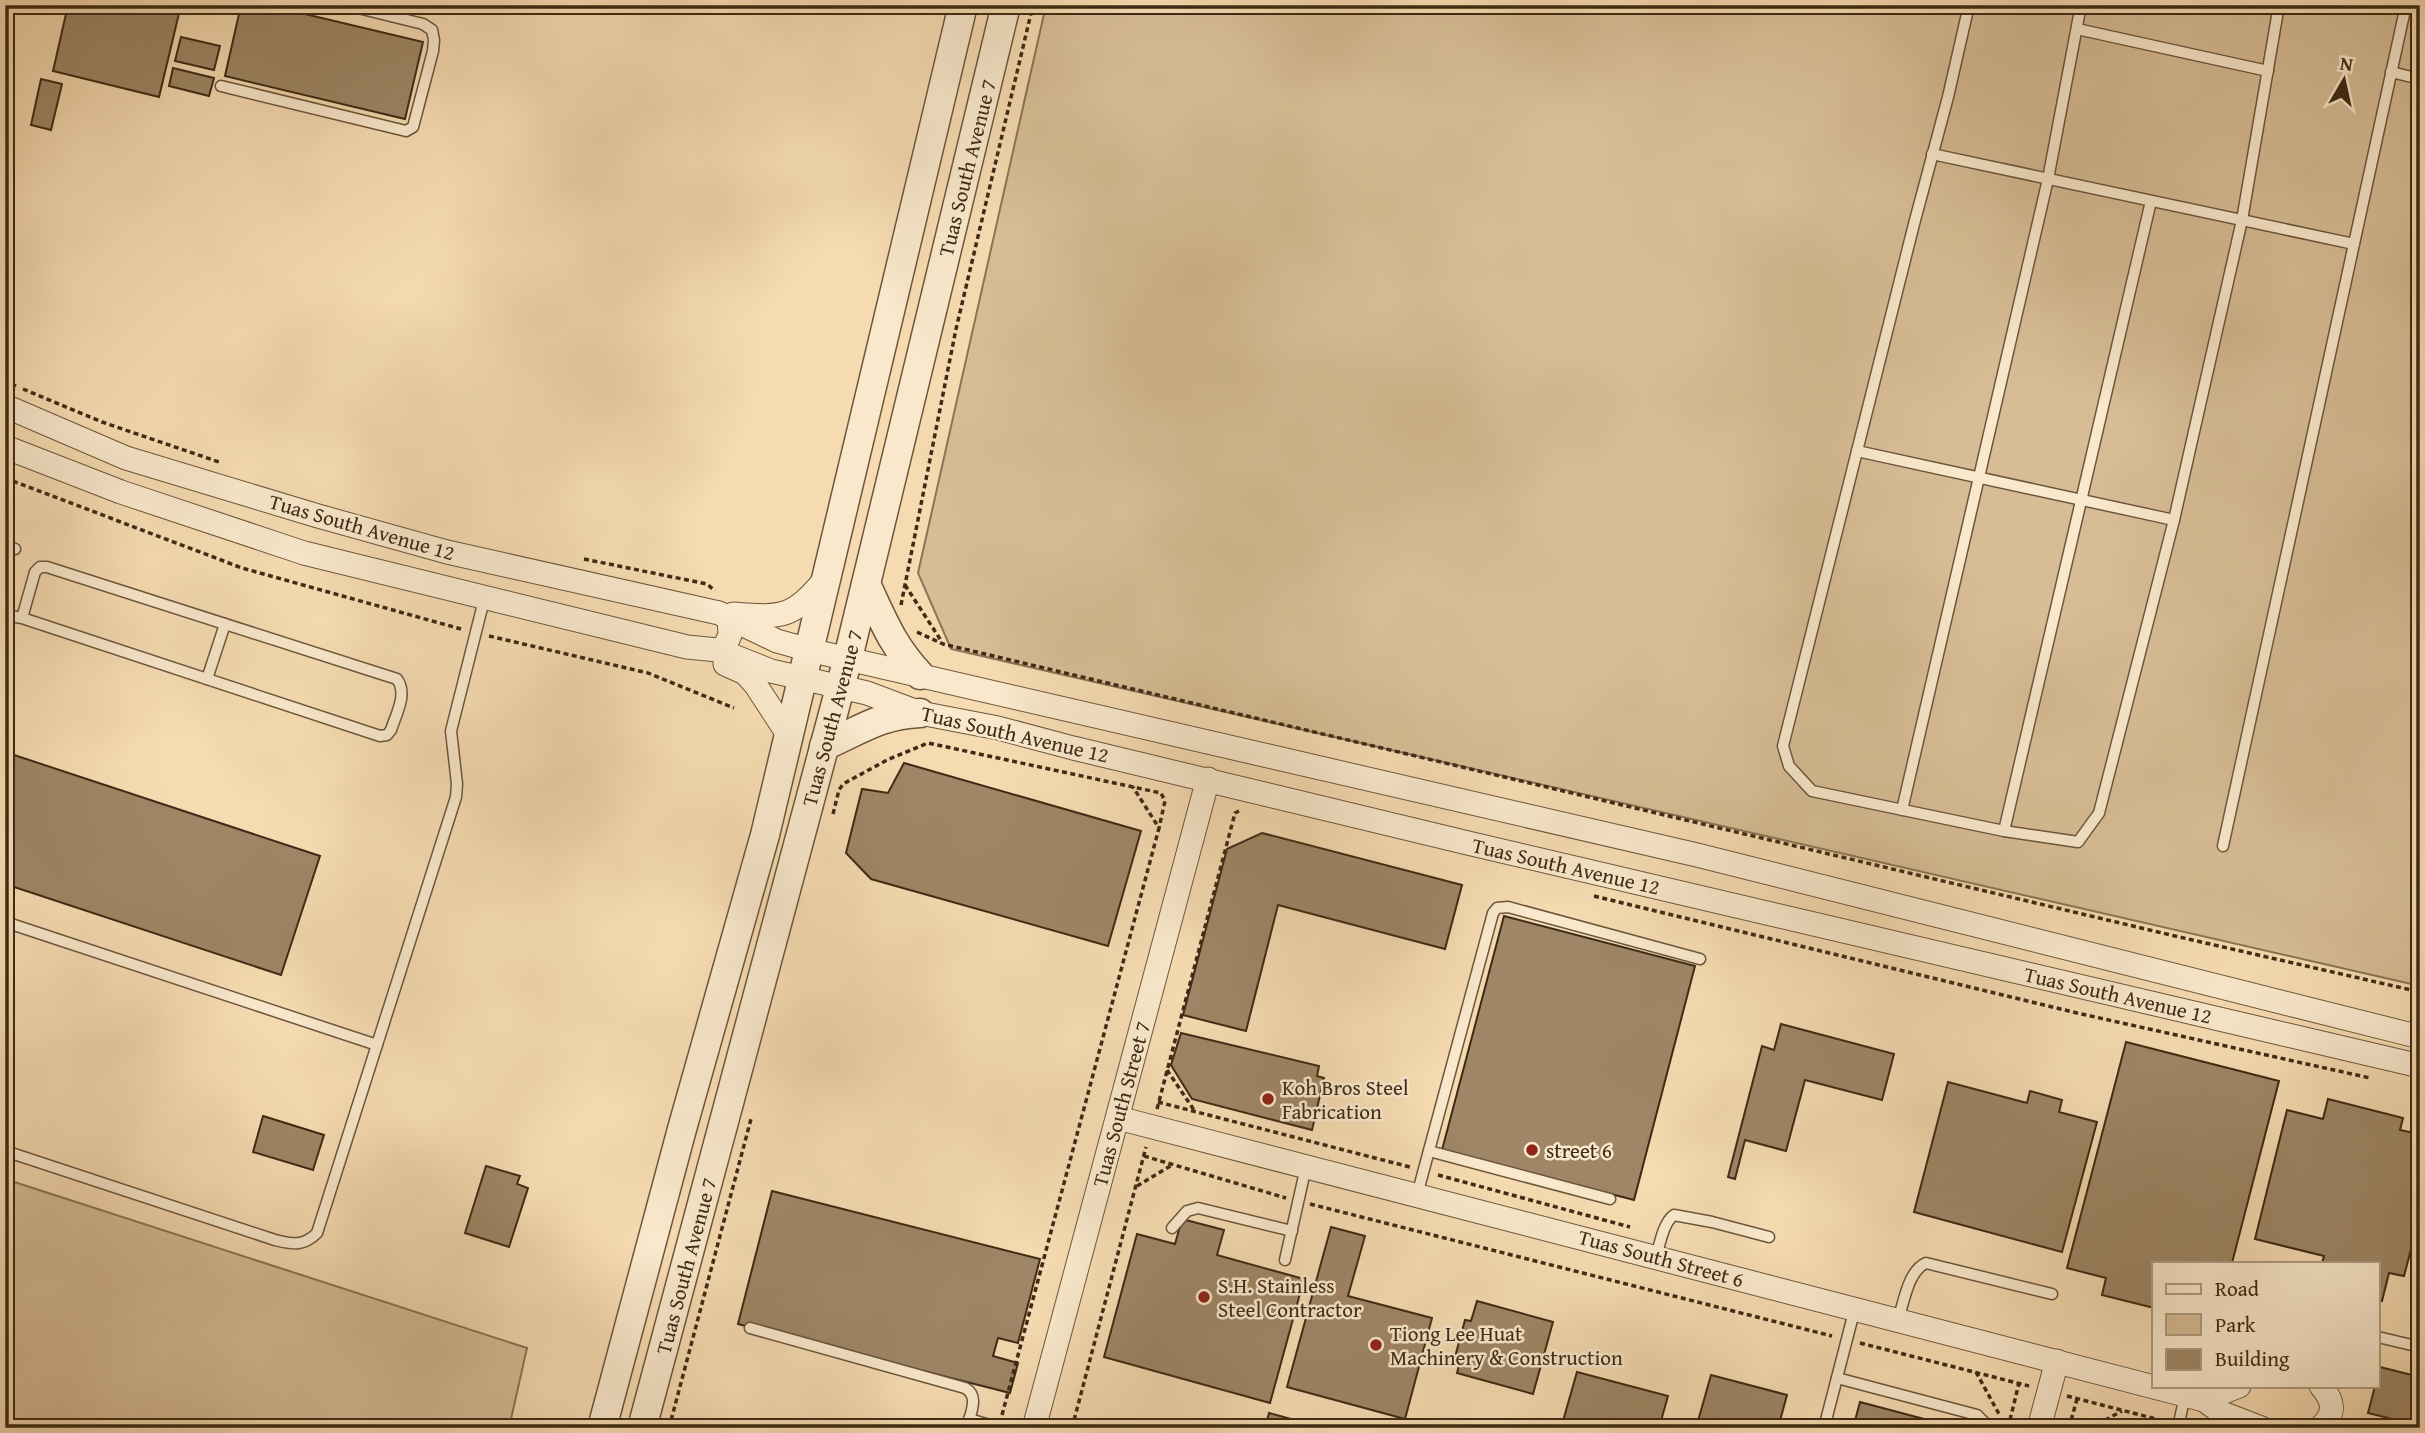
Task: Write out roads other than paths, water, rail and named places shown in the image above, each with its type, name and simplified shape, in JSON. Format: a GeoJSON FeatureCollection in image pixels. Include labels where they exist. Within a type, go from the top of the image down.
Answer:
{"type":"FeatureCollection","features":[{"type":"Feature","properties":{"kind":"street","name":"Tuas South Avenue 7"},"geometry":{"type":"LineString","coordinates":[[602,1428],[765,835],[963,5]]}},
{"type":"Feature","properties":{"kind":"street","name":"Tuas South Avenue 7"},"geometry":{"type":"LineString","coordinates":[[642,1428],[841,686],[1006,5]]}},
{"type":"Feature","properties":{"kind":"street","name":"Tuas South Avenue 12"},"geometry":{"type":"LineString","coordinates":[[5,407],[126,457],[318,516],[447,552],[722,609],[777,641],[809,650],[1710,858],[2420,1037]]}},
{"type":"Feature","properties":{"kind":"street","name":"Tuas South Avenue 12"},"geometry":{"type":"LineString","coordinates":[[5,447],[121,492],[304,553],[687,647],[718,650],[771,671],[867,693],[920,713],[998,728],[1073,748],[2420,1066]]}},
{"type":"Feature","properties":{"kind":"street"},"geometry":{"type":"LineString","coordinates":[[718,650],[724,648],[730,635],[722,609],[765,617],[789,613],[808,600],[827,577]]}},
{"type":"Feature","properties":{"kind":"street"},"geometry":{"type":"LineString","coordinates":[[866,584],[890,638],[920,675]]}},
{"type":"Feature","properties":{"kind":"street"},"geometry":{"type":"LineString","coordinates":[[687,647],[745,673],[789,736]]}},
{"type":"Feature","properties":{"kind":"street"},"geometry":{"type":"LineString","coordinates":[[824,747],[876,721],[895,715],[920,713]]}},
{"type":"Feature","properties":{"kind":"street","name":"Tuas South Street 7"},"geometry":{"type":"LineString","coordinates":[[1034,1428],[1208,779]]}},
{"type":"Feature","properties":{"kind":"street","name":"Tuas South Street 6"},"geometry":{"type":"LineString","coordinates":[[1118,1118],[2152,1386]]}},
{"type":"Feature","properties":{"kind":"street"},"geometry":{"type":"LineString","coordinates":[[2039,1428],[2057,1361]]}},
{"type":"Feature","properties":{"kind":"street","name":"Tuas South Street 6"},"geometry":{"type":"LineString","coordinates":[[2158,1388],[2195,1398],[2222,1413],[2261,1428]]}},
{"type":"Feature","properties":{"kind":"street"},"geometry":{"type":"LineString","coordinates":[[2195,1398],[2230,1388]]}},
{"type":"Feature","properties":{"kind":"street"},"geometry":{"type":"LineString","coordinates":[[2319,1428],[2329,1420],[2332,1407],[2329,1395],[2323,1388]]}},
{"type":"Feature","properties":{"kind":"lane"},"geometry":{"type":"LineString","coordinates":[[221,86],[406,131],[413,127],[433,51],[432,30],[423,24],[346,5]]}},
{"type":"Feature","properties":{"kind":"lane"},"geometry":{"type":"LineString","coordinates":[[1969,5],[1783,746],[1789,766],[1812,790],[2004,831],[2078,842],[2099,813],[2174,520],[2242,220],[2279,5]]}},
{"type":"Feature","properties":{"kind":"lane"},"geometry":{"type":"LineString","coordinates":[[1902,810],[2049,179],[2081,5]]}},
{"type":"Feature","properties":{"kind":"lane"},"geometry":{"type":"LineString","coordinates":[[2223,846],[2406,5]]}},
{"type":"Feature","properties":{"kind":"lane"},"geometry":{"type":"LineString","coordinates":[[2077,29],[2268,71]]}},
{"type":"Feature","properties":{"kind":"lane"},"geometry":{"type":"LineString","coordinates":[[2391,72],[2420,79]]}},
{"type":"Feature","properties":{"kind":"lane"},"geometry":{"type":"LineString","coordinates":[[1932,154],[2354,244]]}},
{"type":"Feature","properties":{"kind":"lane"},"geometry":{"type":"LineString","coordinates":[[2004,831],[2151,201]]}},
{"type":"Feature","properties":{"kind":"lane"},"geometry":{"type":"LineString","coordinates":[[1857,451],[2174,520]]}},
{"type":"Feature","properties":{"kind":"lane"},"geometry":{"type":"LineString","coordinates":[[5,615],[22,618],[380,736],[387,735],[391,730],[402,694],[402,686],[397,680],[40,567],[35,572],[22,618]]}},
{"type":"Feature","properties":{"kind":"lane"},"geometry":{"type":"LineString","coordinates":[[5,1151],[275,1240],[299,1245],[309,1241],[317,1233],[456,797],[451,731],[485,596]]}},
{"type":"Feature","properties":{"kind":"lane"},"geometry":{"type":"LineString","coordinates":[[207,679],[225,624]]}},
{"type":"Feature","properties":{"kind":"lane"},"geometry":{"type":"LineString","coordinates":[[1417,1195],[1493,913],[1497,908],[1508,907],[1700,959]]}},
{"type":"Feature","properties":{"kind":"lane"},"geometry":{"type":"LineString","coordinates":[[5,922],[377,1045]]}},
{"type":"Feature","properties":{"kind":"lane"},"geometry":{"type":"LineString","coordinates":[[1429,1151],[1610,1199]]}},
{"type":"Feature","properties":{"kind":"lane"},"geometry":{"type":"LineString","coordinates":[[1285,1260],[1307,1167]]}},
{"type":"Feature","properties":{"kind":"lane"},"geometry":{"type":"LineString","coordinates":[[1171,1228],[1187,1211],[1198,1208],[1292,1231]]}},
{"type":"Feature","properties":{"kind":"lane"},"geometry":{"type":"LineString","coordinates":[[1656,1257],[1666,1224],[1674,1216],[1712,1222],[1769,1237]]}},
{"type":"Feature","properties":{"kind":"lane"},"geometry":{"type":"LineString","coordinates":[[1898,1320],[1913,1274],[1917,1267],[1926,1263],[2052,1294]]}},
{"type":"Feature","properties":{"kind":"lane"},"geometry":{"type":"LineString","coordinates":[[1824,1428],[1855,1308]]}},
{"type":"Feature","properties":{"kind":"lane"},"geometry":{"type":"LineString","coordinates":[[750,1328],[965,1388],[972,1392],[974,1397],[968,1424],[999,1428]]}},
{"type":"Feature","properties":{"kind":"lane"},"geometry":{"type":"LineString","coordinates":[[2380,1338],[2420,1348]]}},
{"type":"Feature","properties":{"kind":"lane"},"geometry":{"type":"LineString","coordinates":[[1837,1378],[1977,1415],[1990,1428]]}},
{"type":"Feature","properties":{"kind":"lane"},"geometry":{"type":"LineString","coordinates":[[2178,1426],[2195,1398]]}},
{"type":"Feature","properties":{"kind":"place","name":"Koh Bros Steel Fabrication"},"geometry":{"type":"Point","coordinates":[1268,1099]}},
{"type":"Feature","properties":{"kind":"place","name":"street 6"},"geometry":{"type":"Point","coordinates":[1532,1150]}},
{"type":"Feature","properties":{"kind":"place","name":"S.H. Stainless Steel Contractor"},"geometry":{"type":"Point","coordinates":[1204,1297]}},
{"type":"Feature","properties":{"kind":"place","name":"Tiong Lee Huat Machinery & Construction"},"geometry":{"type":"Point","coordinates":[1376,1345]}}]}
